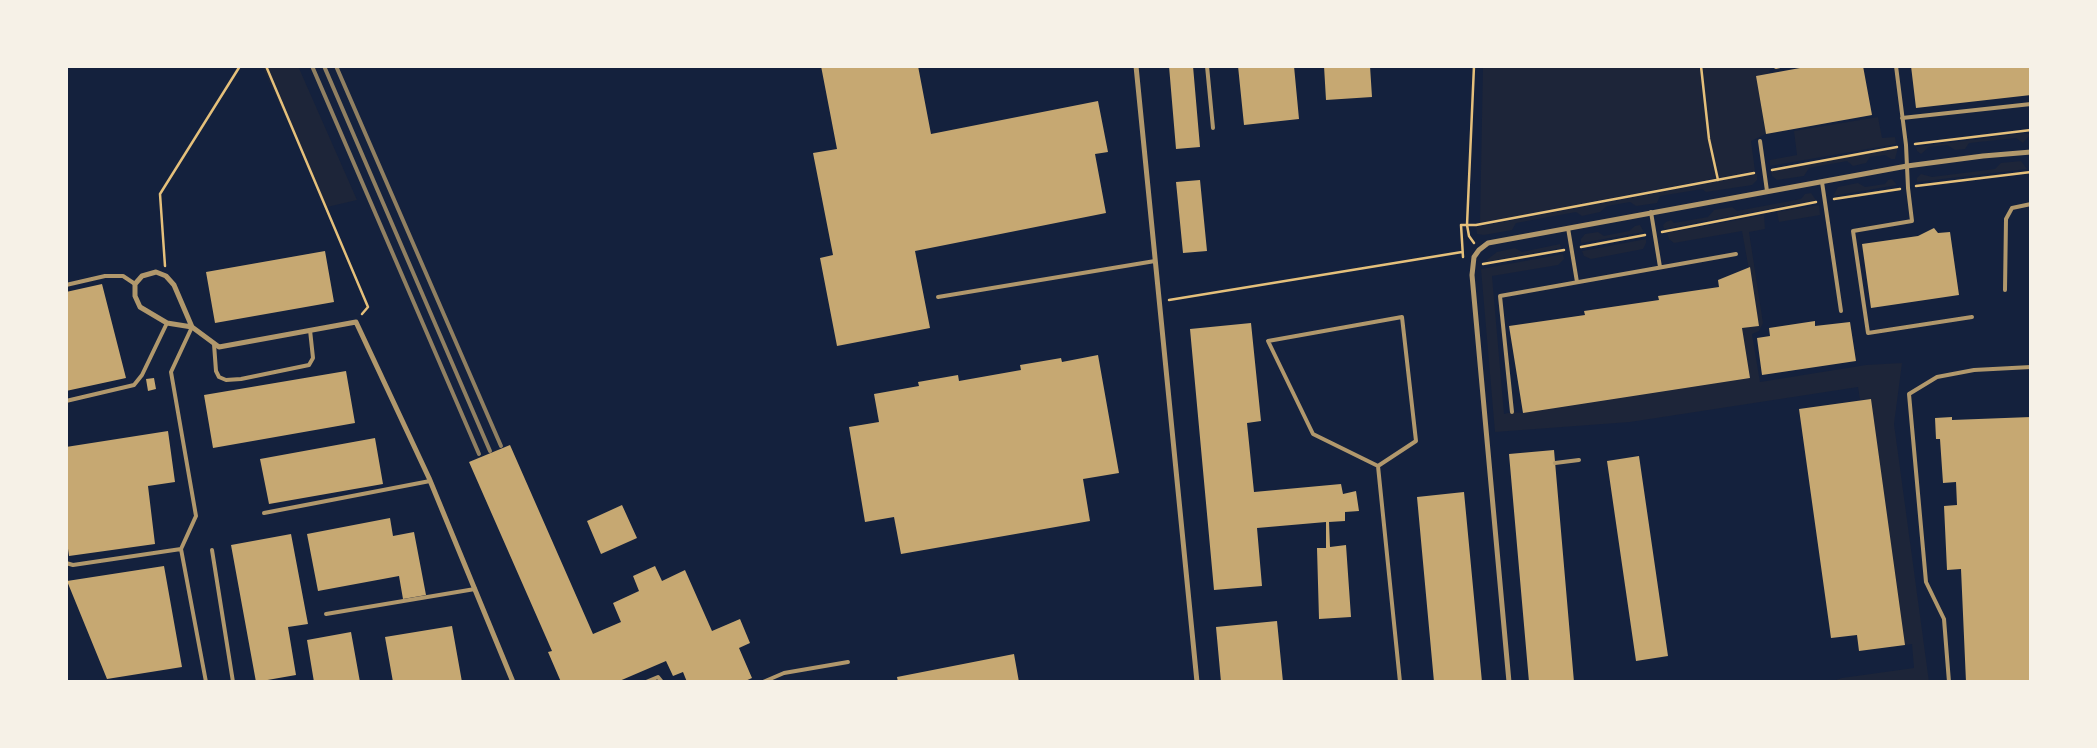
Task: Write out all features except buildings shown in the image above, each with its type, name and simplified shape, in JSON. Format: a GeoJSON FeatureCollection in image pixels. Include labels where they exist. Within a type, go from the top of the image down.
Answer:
{"type":"FeatureCollection","features":[{"type":"Feature","properties":{"kind":"street"},"geometry":{"type":"LineString","coordinates":[[1136,66],[1197,682]]}},
{"type":"Feature","properties":{"kind":"street"},"geometry":{"type":"LineString","coordinates":[[1508,682],[1472,275],[1474,257],[1479,250],[1488,242],[1907,166],[2031,152]]}},
{"type":"Feature","properties":{"kind":"street"},"geometry":{"type":"LineString","coordinates":[[192,327],[174,285],[166,276],[156,272],[142,276],[135,284],[135,296],[140,307],[167,323],[192,327],[218,347],[356,322],[430,481],[513,682]]}},
{"type":"Feature","properties":{"kind":"lane"},"geometry":{"type":"LineString","coordinates":[[1207,66],[1213,128]]}},
{"type":"Feature","properties":{"kind":"lane"},"geometry":{"type":"LineString","coordinates":[[1896,66],[1906,145],[1912,221],[1853,231],[1868,333],[1972,317]]}},
{"type":"Feature","properties":{"kind":"lane"},"geometry":{"type":"LineString","coordinates":[[1902,118],[2031,104]]}},
{"type":"Feature","properties":{"kind":"lane"},"geometry":{"type":"LineString","coordinates":[[1760,141],[1767,191]]}},
{"type":"Feature","properties":{"kind":"lane"},"geometry":{"type":"LineString","coordinates":[[1822,182],[1841,311]]}},
{"type":"Feature","properties":{"kind":"lane"},"geometry":{"type":"LineString","coordinates":[[2006,290],[2006,219],[2012,208],[2031,204]]}},
{"type":"Feature","properties":{"kind":"lane"},"geometry":{"type":"LineString","coordinates":[[1651,212],[1660,267]]}},
{"type":"Feature","properties":{"kind":"lane"},"geometry":{"type":"LineString","coordinates":[[1568,228],[1577,282]]}},
{"type":"Feature","properties":{"kind":"lane"},"geometry":{"type":"LineString","coordinates":[[1512,412],[1500,296],[1736,254]]}},
{"type":"Feature","properties":{"kind":"lane"},"geometry":{"type":"LineString","coordinates":[[938,297],[1155,261]]}},
{"type":"Feature","properties":{"kind":"lane"},"geometry":{"type":"LineString","coordinates":[[66,284],[105,276],[123,276],[135,284]]}},
{"type":"Feature","properties":{"kind":"lane"},"geometry":{"type":"LineString","coordinates":[[1402,317],[1416,441],[1378,466],[1313,434],[1268,341],[1402,317]]}},
{"type":"Feature","properties":{"kind":"lane"},"geometry":{"type":"LineString","coordinates":[[66,401],[134,386],[142,375],[167,323]]}},
{"type":"Feature","properties":{"kind":"lane"},"geometry":{"type":"LineString","coordinates":[[192,327],[171,372],[196,516],[181,549],[206,682]]}},
{"type":"Feature","properties":{"kind":"lane"},"geometry":{"type":"LineString","coordinates":[[214,344],[216,371],[220,377],[226,380],[241,379],[309,365],[313,358],[310,330]]}},
{"type":"Feature","properties":{"kind":"lane"},"geometry":{"type":"LineString","coordinates":[[1949,682],[1944,619],[1926,582],[1909,394],[1938,377],[1974,370],[2031,367]]}},
{"type":"Feature","properties":{"kind":"lane"},"geometry":{"type":"LineString","coordinates":[[1556,463],[1579,460]]}},
{"type":"Feature","properties":{"kind":"lane"},"geometry":{"type":"LineString","coordinates":[[1378,466],[1400,682]]}},
{"type":"Feature","properties":{"kind":"lane"},"geometry":{"type":"LineString","coordinates":[[264,512],[430,481]]}},
{"type":"Feature","properties":{"kind":"lane"},"geometry":{"type":"LineString","coordinates":[[66,563],[73,566],[181,549]]}},
{"type":"Feature","properties":{"kind":"lane"},"geometry":{"type":"LineString","coordinates":[[212,550],[234,682]]}},
{"type":"Feature","properties":{"kind":"lane"},"geometry":{"type":"LineString","coordinates":[[326,614],[475,589]]}},
{"type":"Feature","properties":{"kind":"lane"},"geometry":{"type":"LineString","coordinates":[[762,682],[784,673],[848,662]]}},
{"type":"Feature","properties":{"kind":"lane"},"geometry":{"type":"LineString","coordinates":[[646,682],[658,678],[662,682]]}},
{"type":"Feature","properties":{"kind":"path"},"geometry":{"type":"LineString","coordinates":[[166,276],[160,194],[240,66]]}},
{"type":"Feature","properties":{"kind":"path"},"geometry":{"type":"LineString","coordinates":[[266,66],[368,307],[356,322]]}},
{"type":"Feature","properties":{"kind":"path"},"geometry":{"type":"LineString","coordinates":[[1159,301],[1479,250],[1469,236],[1467,225],[1474,66]]}},
{"type":"Feature","properties":{"kind":"path"},"geometry":{"type":"LineString","coordinates":[[1701,66],[1709,139],[1718,180]]}},
{"type":"Feature","properties":{"kind":"path"},"geometry":{"type":"LineString","coordinates":[[1463,263],[1461,225],[1906,145],[2031,130]]}},
{"type":"Feature","properties":{"kind":"path"},"geometry":{"type":"LineString","coordinates":[[1474,257],[1484,265],[1824,200],[2031,172]]}},
{"type":"Feature","properties":{"kind":"shaded area"},"geometry":{"type":"Polygon","coordinates":[[[262,66],[298,66],[357,200],[327,207],[262,66]]]}},
{"type":"Feature","properties":{"kind":"shaded area"},"geometry":{"type":"Polygon","coordinates":[[[1483,66],[1772,66],[1768,74],[1756,76],[1766,134],[1751,141],[1755,171],[1480,223],[1483,66]]]}},
{"type":"Feature","properties":{"kind":"shaded area"},"geometry":{"type":"Polygon","coordinates":[[[1878,117],[1882,138],[1895,137],[1896,144],[1770,166],[1770,160],[1797,155],[1794,131],[1878,117]]]}},
{"type":"Feature","properties":{"kind":"shaded area"},"geometry":{"type":"Polygon","coordinates":[[[2024,133],[2029,134],[2029,136],[2023,143],[2016,138],[1969,143],[1965,149],[1955,150],[1947,145],[1929,147],[1921,154],[1917,151],[1916,147],[2024,133]]]}},
{"type":"Feature","properties":{"kind":"shaded area"},"geometry":{"type":"Polygon","coordinates":[[[1898,148],[1895,159],[1885,155],[1870,157],[1866,163],[1853,166],[1847,161],[1809,168],[1804,176],[1777,180],[1772,176],[1771,171],[1898,148]]]}},
{"type":"Feature","properties":{"kind":"shaded area"},"geometry":{"type":"Polygon","coordinates":[[[2021,161],[2027,169],[1917,182],[1917,178],[1921,174],[1932,177],[1995,169],[2001,163],[2021,161]]]}},
{"type":"Feature","properties":{"kind":"shaded area"},"geometry":{"type":"Polygon","coordinates":[[[1757,174],[1757,180],[1752,185],[1706,192],[1702,189],[1660,196],[1657,203],[1636,206],[1630,202],[1607,206],[1600,212],[1582,216],[1576,212],[1516,223],[1512,230],[1484,235],[1477,234],[1476,227],[1757,174]]]}},
{"type":"Feature","properties":{"kind":"shaded area"},"geometry":{"type":"Polygon","coordinates":[[[1892,179],[1897,185],[1833,196],[1838,187],[1858,183],[1865,187],[1885,184],[1888,180],[1892,179]]]}},
{"type":"Feature","properties":{"kind":"shaded area"},"geometry":{"type":"Polygon","coordinates":[[[1811,193],[1816,200],[1664,229],[1663,225],[1671,220],[1674,223],[1708,217],[1714,210],[1732,207],[1737,211],[1801,199],[1805,194],[1811,193]]]}},
{"type":"Feature","properties":{"kind":"shaded area"},"geometry":{"type":"Polygon","coordinates":[[[1819,205],[1820,215],[1779,222],[1777,212],[1819,205]]]}},
{"type":"Feature","properties":{"kind":"shaded area"},"geometry":{"type":"Polygon","coordinates":[[[1764,215],[1765,229],[1749,232],[1763,323],[1759,331],[1752,334],[1760,382],[1866,365],[1902,363],[1894,424],[1929,682],[1830,682],[1842,678],[1914,668],[1912,644],[1905,645],[1871,399],[1860,400],[1858,387],[1630,422],[1495,432],[1481,269],[1563,254],[1564,259],[1558,265],[1492,276],[1504,414],[1512,412],[1523,413],[1750,378],[1742,328],[1759,326],[1742,231],[1674,243],[1669,239],[1667,233],[1764,215]]]}},
{"type":"Feature","properties":{"kind":"shaded area"},"geometry":{"type":"Polygon","coordinates":[[[1640,225],[1644,232],[1581,243],[1581,239],[1585,234],[1598,232],[1604,236],[1629,231],[1635,226],[1640,225]]]}},
{"type":"Feature","properties":{"kind":"shaded area"},"geometry":{"type":"Polygon","coordinates":[[[1646,239],[1643,249],[1591,259],[1584,256],[1582,251],[1646,239]]]}},
{"type":"Feature","properties":{"kind":"shaded area"},"geometry":{"type":"Polygon","coordinates":[[[1560,244],[1561,248],[1484,262],[1497,252],[1515,248],[1522,252],[1560,244]]]}},
{"type":"Feature","properties":{"kind":"railway"},"geometry":{"type":"LineString","coordinates":[[312,66],[479,454]]}},
{"type":"Feature","properties":{"kind":"railway"},"geometry":{"type":"LineString","coordinates":[[324,66],[490,451]]}},
{"type":"Feature","properties":{"kind":"railway"},"geometry":{"type":"LineString","coordinates":[[336,66],[501,446]]}}]}
